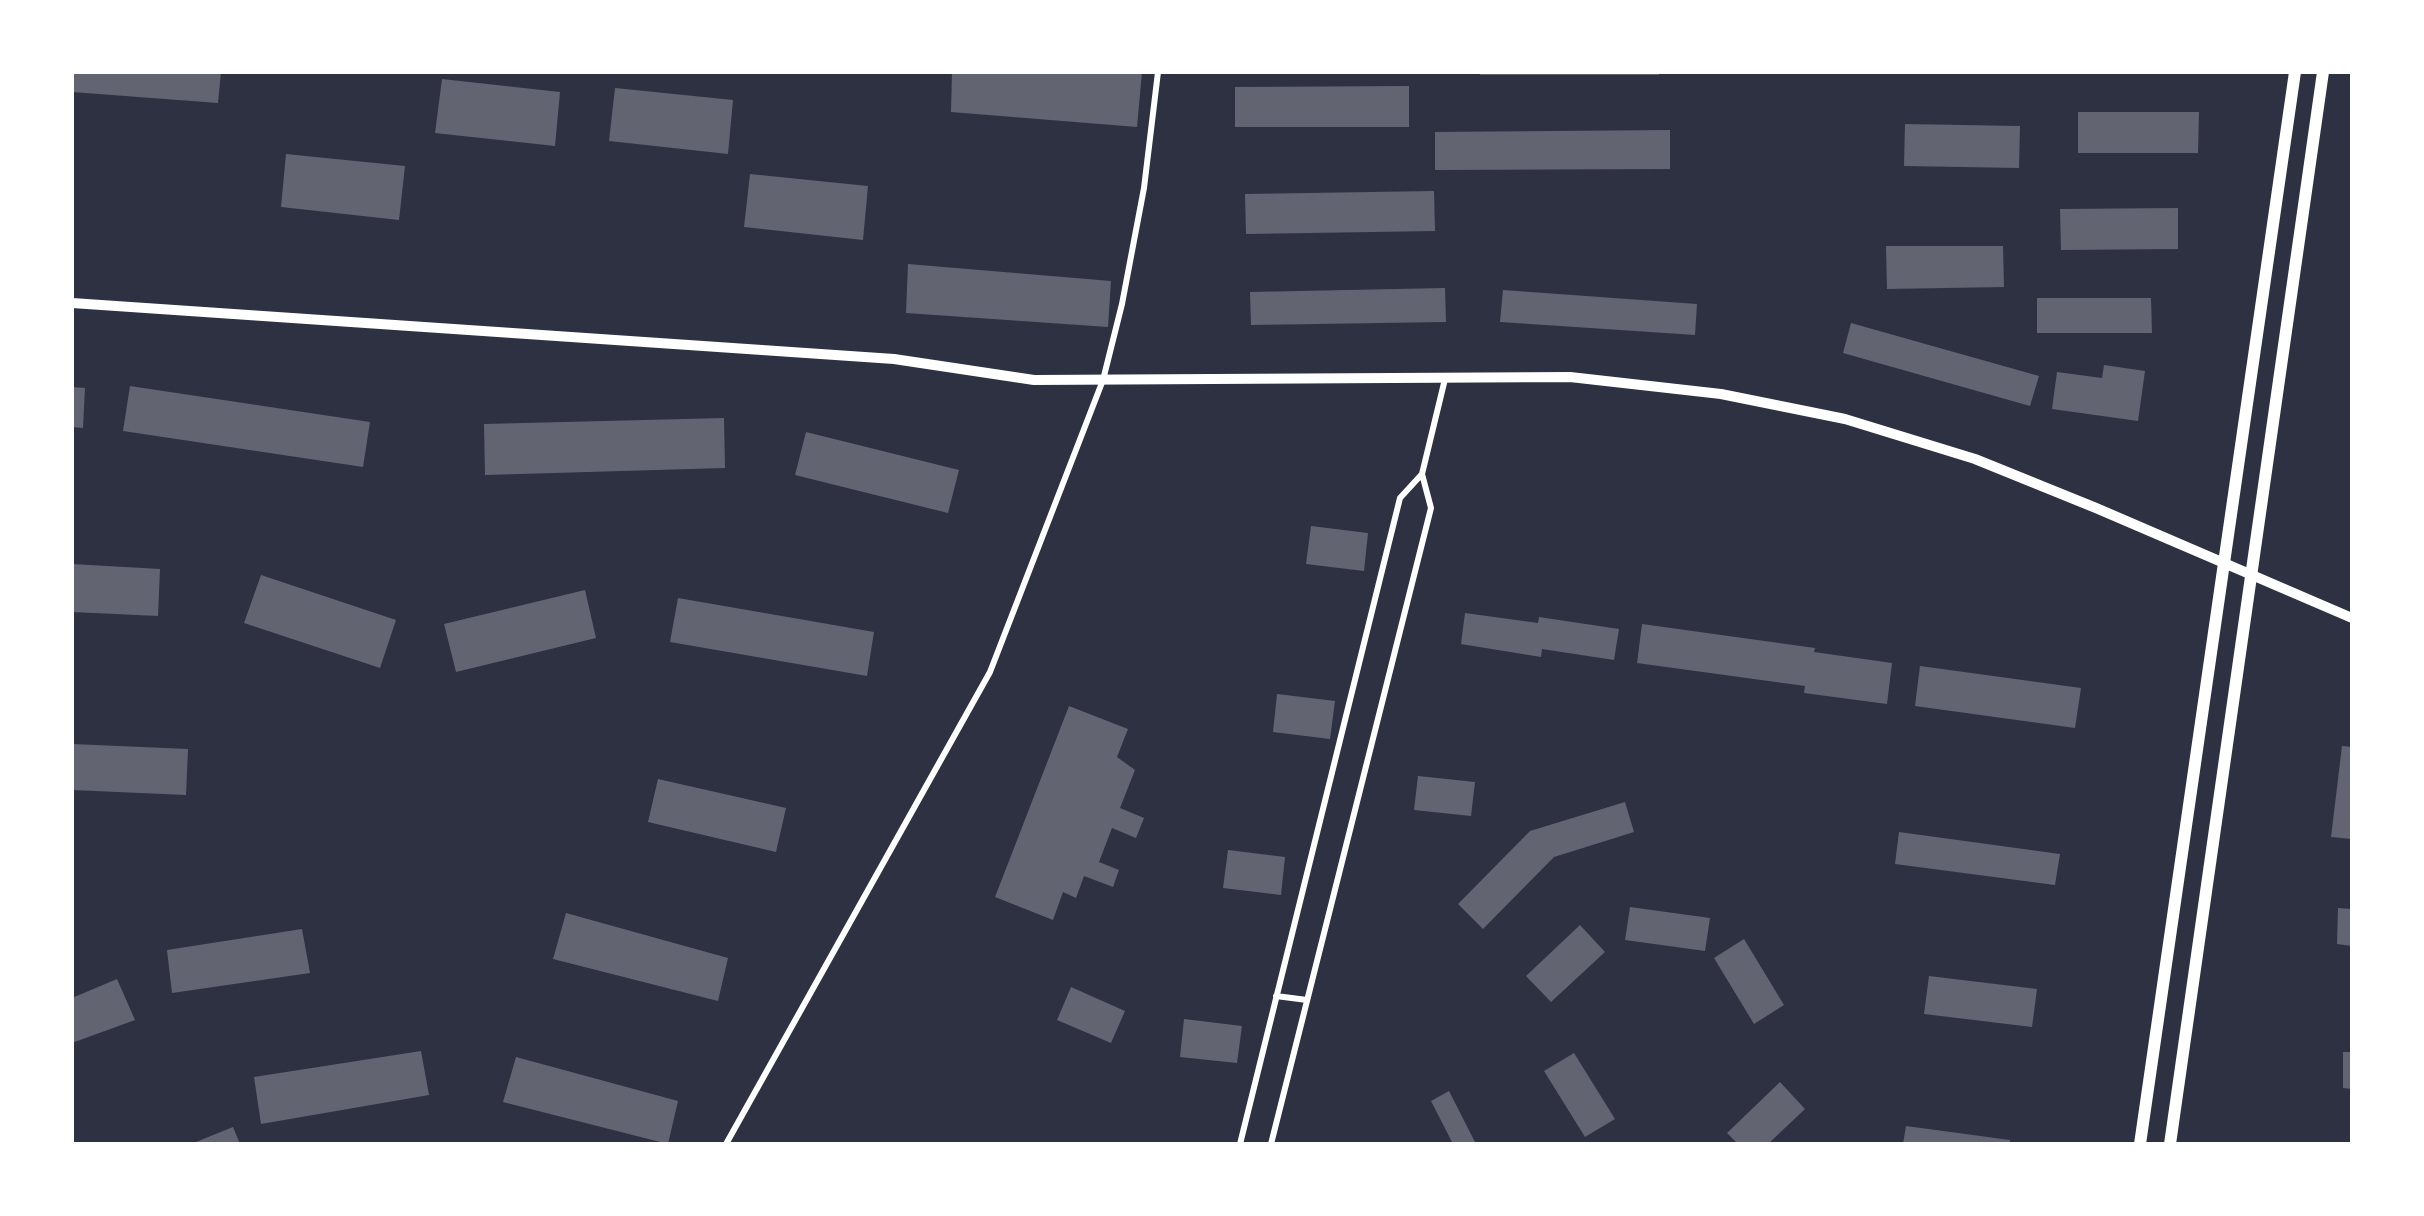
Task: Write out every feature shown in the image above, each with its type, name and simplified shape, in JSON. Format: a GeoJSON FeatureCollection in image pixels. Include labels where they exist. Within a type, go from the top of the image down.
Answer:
{"type":"FeatureCollection","features":[{"type":"Feature","properties":{"kind":"main road"},"geometry":{"type":"LineString","coordinates":[[2140,1144],[2295,72]]}},
{"type":"Feature","properties":{"kind":"main road"},"geometry":{"type":"LineString","coordinates":[[2170,1144],[2324,72]]}},
{"type":"Feature","properties":{"kind":"street"},"geometry":{"type":"LineString","coordinates":[[726,1144],[990,672],[1103,380],[1122,304],[1144,188],[1158,72]]}},
{"type":"Feature","properties":{"kind":"street"},"geometry":{"type":"LineString","coordinates":[[72,303],[894,359],[1034,380],[1570,377],[1721,394],[1845,419],[1975,459],[2352,618]]}},
{"type":"Feature","properties":{"kind":"street"},"geometry":{"type":"LineString","coordinates":[[1271,1144],[1431,508],[1422,474],[1445,379]]}},
{"type":"Feature","properties":{"kind":"street"},"geometry":{"type":"LineString","coordinates":[[1240,1144],[1400,498],[1422,474]]}},
{"type":"Feature","properties":{"kind":"street"},"geometry":{"type":"LineString","coordinates":[[1276,996],[1307,1000]]}},
{"type":"Feature","properties":{"kind":"building"},"geometry":{"type":"Polygon","coordinates":[[[72,72],[221,72],[218,103],[72,92],[72,72]]]}},
{"type":"Feature","properties":{"kind":"building"},"geometry":{"type":"Polygon","coordinates":[[[952,72],[1142,72],[1137,127],[951,112],[952,72]]]}},
{"type":"Feature","properties":{"kind":"building"},"geometry":{"type":"Polygon","coordinates":[[[1480,72],[1659,72],[1659,75],[1480,75],[1480,72]]]}},
{"type":"Feature","properties":{"kind":"building"},"geometry":{"type":"Polygon","coordinates":[[[442,79],[560,92],[555,146],[435,133],[442,79]]]}},
{"type":"Feature","properties":{"kind":"building"},"geometry":{"type":"Polygon","coordinates":[[[1409,86],[1409,127],[1235,127],[1235,87],[1409,86]]]}},
{"type":"Feature","properties":{"kind":"building"},"geometry":{"type":"Polygon","coordinates":[[[615,88],[733,100],[728,154],[609,141],[615,88]]]}},
{"type":"Feature","properties":{"kind":"building"},"geometry":{"type":"Polygon","coordinates":[[[2078,112],[2199,112],[2198,153],[2078,153],[2078,112]]]}},
{"type":"Feature","properties":{"kind":"building"},"geometry":{"type":"Polygon","coordinates":[[[1905,124],[2020,126],[2019,168],[1904,166],[1905,124]]]}},
{"type":"Feature","properties":{"kind":"building"},"geometry":{"type":"Polygon","coordinates":[[[1670,130],[1670,169],[1435,170],[1435,132],[1670,130]]]}},
{"type":"Feature","properties":{"kind":"building"},"geometry":{"type":"Polygon","coordinates":[[[286,154],[405,166],[399,220],[281,207],[286,154]]]}},
{"type":"Feature","properties":{"kind":"building"},"geometry":{"type":"Polygon","coordinates":[[[750,174],[868,186],[863,240],[744,227],[750,174]]]}},
{"type":"Feature","properties":{"kind":"building"},"geometry":{"type":"Polygon","coordinates":[[[1434,191],[1435,231],[1246,234],[1245,194],[1434,191]]]}},
{"type":"Feature","properties":{"kind":"building"},"geometry":{"type":"Polygon","coordinates":[[[2178,208],[2178,249],[2061,250],[2060,209],[2178,208]]]}},
{"type":"Feature","properties":{"kind":"building"},"geometry":{"type":"Polygon","coordinates":[[[1886,246],[2003,246],[2004,287],[1887,289],[1886,246]]]}},
{"type":"Feature","properties":{"kind":"building"},"geometry":{"type":"Polygon","coordinates":[[[908,264],[1111,281],[1108,327],[906,313],[908,264]]]}},
{"type":"Feature","properties":{"kind":"building"},"geometry":{"type":"Polygon","coordinates":[[[1445,288],[1446,322],[1251,325],[1250,292],[1445,288]]]}},
{"type":"Feature","properties":{"kind":"building"},"geometry":{"type":"Polygon","coordinates":[[[1503,290],[1697,304],[1695,335],[1500,322],[1503,290]]]}},
{"type":"Feature","properties":{"kind":"building"},"geometry":{"type":"Polygon","coordinates":[[[2037,298],[2151,298],[2152,333],[2037,333],[2037,298]]]}},
{"type":"Feature","properties":{"kind":"building"},"geometry":{"type":"Polygon","coordinates":[[[1851,323],[2039,376],[2030,406],[1843,353],[1851,323]]]}},
{"type":"Feature","properties":{"kind":"building"},"geometry":{"type":"Polygon","coordinates":[[[2104,365],[2145,371],[2138,421],[2052,409],[2057,372],[2102,378],[2104,365]]]}},
{"type":"Feature","properties":{"kind":"building"},"geometry":{"type":"Polygon","coordinates":[[[130,386],[370,422],[363,467],[123,431],[130,386]]]}},
{"type":"Feature","properties":{"kind":"building"},"geometry":{"type":"Polygon","coordinates":[[[72,387],[85,388],[83,428],[72,427],[72,387]]]}},
{"type":"Feature","properties":{"kind":"building"},"geometry":{"type":"Polygon","coordinates":[[[724,418],[725,468],[485,475],[484,424],[724,418]]]}},
{"type":"Feature","properties":{"kind":"building"},"geometry":{"type":"Polygon","coordinates":[[[806,432],[959,470],[948,513],[795,475],[806,432]]]}},
{"type":"Feature","properties":{"kind":"building"},"geometry":{"type":"Polygon","coordinates":[[[1311,526],[1368,533],[1364,571],[1306,564],[1311,526]]]}},
{"type":"Feature","properties":{"kind":"building"},"geometry":{"type":"Polygon","coordinates":[[[72,564],[160,569],[158,616],[72,612],[72,564]]]}},
{"type":"Feature","properties":{"kind":"building"},"geometry":{"type":"Polygon","coordinates":[[[261,575],[396,620],[380,668],[244,623],[261,575]]]}},
{"type":"Feature","properties":{"kind":"building"},"geometry":{"type":"Polygon","coordinates":[[[585,590],[596,638],[456,672],[444,624],[585,590]]]}},
{"type":"Feature","properties":{"kind":"building"},"geometry":{"type":"Polygon","coordinates":[[[678,598],[874,632],[867,676],[670,642],[678,598]]]}},
{"type":"Feature","properties":{"kind":"building"},"geometry":{"type":"Polygon","coordinates":[[[1465,613],[1538,623],[1539,617],[1619,629],[1614,660],[1542,649],[1541,657],[1461,644],[1465,613]]]}},
{"type":"Feature","properties":{"kind":"building"},"geometry":{"type":"Polygon","coordinates":[[[1642,624],[1815,648],[1814,652],[1892,663],[1887,704],[1804,693],[1805,686],[1637,663],[1642,624]]]}},
{"type":"Feature","properties":{"kind":"building"},"geometry":{"type":"Polygon","coordinates":[[[1920,666],[2081,688],[2075,728],[1915,706],[1920,666]]]}},
{"type":"Feature","properties":{"kind":"building"},"geometry":{"type":"Polygon","coordinates":[[[1277,694],[1335,701],[1330,739],[1273,732],[1277,694]]]}},
{"type":"Feature","properties":{"kind":"building"},"geometry":{"type":"Polygon","coordinates":[[[1069,706],[1128,729],[1117,757],[1135,770],[1120,808],[1144,818],[1136,838],[1112,828],[1099,862],[1119,870],[1113,887],[1084,876],[1076,898],[1063,892],[1053,920],[995,897],[1069,706]]]}},
{"type":"Feature","properties":{"kind":"building"},"geometry":{"type":"Polygon","coordinates":[[[72,744],[188,749],[186,795],[72,790],[72,744]]]}},
{"type":"Feature","properties":{"kind":"building"},"geometry":{"type":"Polygon","coordinates":[[[2342,746],[2352,747],[2352,839],[2331,837],[2342,746]]]}},
{"type":"Feature","properties":{"kind":"building"},"geometry":{"type":"Polygon","coordinates":[[[1418,776],[1475,782],[1471,816],[1414,810],[1418,776]]]}},
{"type":"Feature","properties":{"kind":"building"},"geometry":{"type":"Polygon","coordinates":[[[658,779],[786,808],[776,852],[648,822],[658,779]]]}},
{"type":"Feature","properties":{"kind":"building"},"geometry":{"type":"Polygon","coordinates":[[[1625,802],[1634,832],[1554,857],[1483,929],[1458,904],[1530,831],[1625,802]]]}},
{"type":"Feature","properties":{"kind":"building"},"geometry":{"type":"Polygon","coordinates":[[[1899,832],[2060,854],[2055,885],[1895,864],[1899,832]]]}},
{"type":"Feature","properties":{"kind":"building"},"geometry":{"type":"Polygon","coordinates":[[[1228,850],[1285,857],[1281,895],[1223,888],[1228,850]]]}},
{"type":"Feature","properties":{"kind":"building"},"geometry":{"type":"Polygon","coordinates":[[[1630,907],[1710,918],[1705,951],[1625,940],[1630,907]]]}},
{"type":"Feature","properties":{"kind":"building"},"geometry":{"type":"Polygon","coordinates":[[[2338,908],[2352,909],[2352,946],[2337,944],[2338,908]]]}},
{"type":"Feature","properties":{"kind":"building"},"geometry":{"type":"Polygon","coordinates":[[[566,913],[728,958],[718,1001],[553,959],[566,913]]]}},
{"type":"Feature","properties":{"kind":"building"},"geometry":{"type":"Polygon","coordinates":[[[1580,925],[1605,952],[1551,1002],[1526,976],[1580,925]]]}},
{"type":"Feature","properties":{"kind":"building"},"geometry":{"type":"Polygon","coordinates":[[[302,929],[310,973],[172,993],[167,950],[302,929]]]}},
{"type":"Feature","properties":{"kind":"building"},"geometry":{"type":"Polygon","coordinates":[[[1744,939],[1784,1005],[1754,1024],[1714,958],[1744,939]]]}},
{"type":"Feature","properties":{"kind":"building"},"geometry":{"type":"Polygon","coordinates":[[[1929,976],[2037,989],[2032,1027],[1924,1014],[1929,976]]]}},
{"type":"Feature","properties":{"kind":"building"},"geometry":{"type":"Polygon","coordinates":[[[117,979],[135,1020],[72,1043],[72,998],[117,979]]]}},
{"type":"Feature","properties":{"kind":"building"},"geometry":{"type":"Polygon","coordinates":[[[1071,987],[1125,1011],[1111,1043],[1057,1020],[1071,987]]]}},
{"type":"Feature","properties":{"kind":"building"},"geometry":{"type":"Polygon","coordinates":[[[1184,1019],[1242,1026],[1237,1063],[1180,1057],[1184,1019]]]}},
{"type":"Feature","properties":{"kind":"building"},"geometry":{"type":"Polygon","coordinates":[[[421,1051],[429,1095],[261,1124],[254,1077],[421,1051]]]}},
{"type":"Feature","properties":{"kind":"building"},"geometry":{"type":"Polygon","coordinates":[[[2343,1052],[2352,1052],[2352,1089],[2343,1088],[2343,1052]]]}},
{"type":"Feature","properties":{"kind":"building"},"geometry":{"type":"Polygon","coordinates":[[[1574,1053],[1615,1119],[1585,1137],[1544,1071],[1574,1053]]]}},
{"type":"Feature","properties":{"kind":"building"},"geometry":{"type":"Polygon","coordinates":[[[516,1057],[678,1101],[668,1144],[503,1102],[516,1057]]]}},
{"type":"Feature","properties":{"kind":"building"},"geometry":{"type":"Polygon","coordinates":[[[1780,1082],[1805,1109],[1768,1144],[1738,1144],[1727,1133],[1780,1082]]]}},
{"type":"Feature","properties":{"kind":"building"},"geometry":{"type":"Polygon","coordinates":[[[1449,1091],[1476,1144],[1453,1144],[1431,1101],[1449,1091]]]}},
{"type":"Feature","properties":{"kind":"building"},"geometry":{"type":"Polygon","coordinates":[[[1906,1126],[2010,1140],[2010,1144],[1903,1144],[1906,1126]]]}},
{"type":"Feature","properties":{"kind":"building"},"geometry":{"type":"Polygon","coordinates":[[[233,1127],[240,1144],[191,1144],[233,1127]]]}}]}
